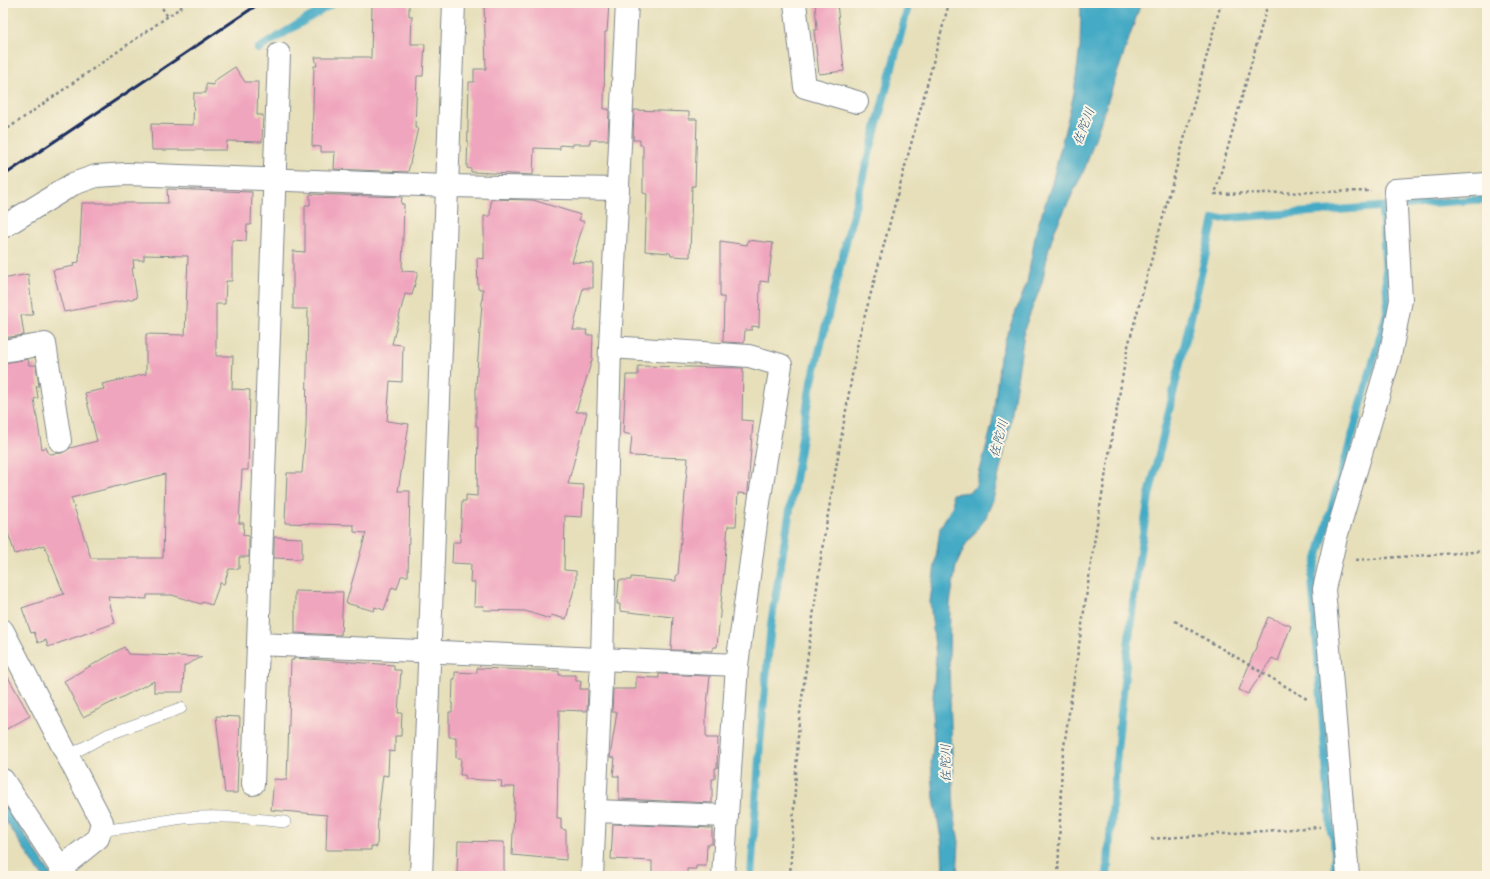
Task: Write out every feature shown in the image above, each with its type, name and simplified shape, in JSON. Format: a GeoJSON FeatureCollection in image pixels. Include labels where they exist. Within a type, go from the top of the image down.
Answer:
{"type":"FeatureCollection","features":[{"type":"Feature","properties":{"kind":"street"},"geometry":{"type":"LineString","coordinates":[[421,876],[454,3]]}},
{"type":"Feature","properties":{"kind":"street"},"geometry":{"type":"LineString","coordinates":[[592,876],[602,659],[610,347],[627,3]]}},
{"type":"Feature","properties":{"kind":"street"},"geometry":{"type":"LineString","coordinates":[[795,3],[805,87],[857,102]]}},
{"type":"Feature","properties":{"kind":"street"},"geometry":{"type":"LineString","coordinates":[[253,784],[280,54]]}},
{"type":"Feature","properties":{"kind":"street"},"geometry":{"type":"LineString","coordinates":[[3,227],[73,184],[96,176],[127,174],[447,186],[618,189]]}},
{"type":"Feature","properties":{"kind":"street"},"geometry":{"type":"LineString","coordinates":[[1348,876],[1324,589],[1357,462],[1390,356],[1401,300],[1395,190],[1487,184]]}},
{"type":"Feature","properties":{"kind":"street"},"geometry":{"type":"LineString","coordinates":[[3,351],[45,344],[60,441]]}},
{"type":"Feature","properties":{"kind":"street"},"geometry":{"type":"LineString","coordinates":[[610,347],[749,356],[781,365],[758,510],[737,665],[724,876]]}},
{"type":"Feature","properties":{"kind":"street"},"geometry":{"type":"LineString","coordinates":[[3,631],[66,757],[102,822],[98,838],[64,872],[3,780]]}},
{"type":"Feature","properties":{"kind":"street"},"geometry":{"type":"LineString","coordinates":[[258,644],[737,665]]}},
{"type":"Feature","properties":{"kind":"street"},"geometry":{"type":"LineString","coordinates":[[595,811],[727,816]]}},
{"type":"Feature","properties":{"kind":"lane"},"geometry":{"type":"LineString","coordinates":[[66,757],[107,735],[181,708]]}},
{"type":"Feature","properties":{"kind":"lane"},"geometry":{"type":"LineString","coordinates":[[100,830],[117,830],[155,822],[226,816],[285,822]]}},
{"type":"Feature","properties":{"kind":"path"},"geometry":{"type":"LineString","coordinates":[[159,3],[168,17]]}},
{"type":"Feature","properties":{"kind":"path"},"geometry":{"type":"LineString","coordinates":[[3,132],[186,3]]}},
{"type":"Feature","properties":{"kind":"path"},"geometry":{"type":"LineString","coordinates":[[790,876],[799,720],[823,543],[858,341],[949,3]]}},
{"type":"Feature","properties":{"kind":"path"},"geometry":{"type":"LineString","coordinates":[[1058,876],[1062,760],[1096,530],[1127,350],[1221,3]]}},
{"type":"Feature","properties":{"kind":"path"},"geometry":{"type":"LineString","coordinates":[[1268,3],[1215,194],[1395,190]]}},
{"type":"Feature","properties":{"kind":"path"},"geometry":{"type":"LineString","coordinates":[[1330,562],[1487,551]]}},
{"type":"Feature","properties":{"kind":"path"},"geometry":{"type":"LineString","coordinates":[[1175,621],[1262,671],[1320,707],[1327,711],[1334,712]]}},
{"type":"Feature","properties":{"kind":"path"},"geometry":{"type":"LineString","coordinates":[[1151,839],[1344,825]]}},
{"type":"Feature","properties":{"kind":"water","name":"佐陀川"},"geometry":{"type":"Polygon","coordinates":[[[1081,3],[1141,3],[1085,168],[1054,232],[1048,252],[1042,283],[1025,327],[1010,426],[993,500],[985,519],[966,544],[956,566],[950,604],[949,664],[954,813],[959,842],[957,876],[943,876],[942,844],[934,798],[931,763],[934,741],[932,711],[936,656],[930,602],[940,528],[953,505],[952,494],[969,492],[976,486],[992,425],[1000,357],[1007,334],[1027,283],[1036,231],[1052,183],[1074,93],[1080,47],[1081,3]]]}},
{"type":"Feature","properties":{"kind":"water"},"geometry":{"type":"Polygon","coordinates":[[[3,802],[52,876],[42,876],[3,817],[3,802]]]}},
{"type":"Feature","properties":{"kind":"building"},"geometry":{"type":"Polygon","coordinates":[[[372,3],[409,3],[409,16],[412,16],[411,44],[425,44],[423,76],[417,76],[415,128],[418,128],[408,172],[334,169],[335,152],[321,152],[321,147],[312,146],[314,66],[317,66],[315,57],[369,57],[371,59],[372,3]]]}},
{"type":"Feature","properties":{"kind":"building"},"geometry":{"type":"Polygon","coordinates":[[[484,3],[609,3],[607,32],[605,32],[604,109],[609,109],[608,140],[590,140],[590,144],[573,144],[573,146],[560,145],[560,149],[534,148],[533,175],[471,172],[471,169],[467,168],[469,82],[474,82],[474,69],[486,69],[484,3]]]}},
{"type":"Feature","properties":{"kind":"building"},"geometry":{"type":"Polygon","coordinates":[[[815,3],[837,3],[844,71],[819,74],[814,30],[817,30],[815,3]]]}},
{"type":"Feature","properties":{"kind":"building"},"geometry":{"type":"Polygon","coordinates":[[[235,67],[245,82],[258,82],[257,115],[263,115],[262,142],[227,141],[226,150],[152,150],[151,124],[193,125],[194,93],[206,93],[206,84],[214,85],[214,81],[235,67]]]}},
{"type":"Feature","properties":{"kind":"building"},"geometry":{"type":"Polygon","coordinates":[[[634,110],[689,112],[689,119],[697,119],[695,186],[692,186],[690,257],[671,256],[670,253],[645,251],[647,194],[643,193],[643,145],[640,145],[640,140],[633,140],[634,110]]]}},
{"type":"Feature","properties":{"kind":"building"},"geometry":{"type":"Polygon","coordinates":[[[167,189],[252,192],[251,225],[247,225],[246,241],[232,240],[232,281],[226,281],[225,304],[216,304],[216,356],[233,356],[232,389],[250,390],[248,470],[242,470],[239,523],[244,523],[243,535],[249,536],[249,557],[239,557],[239,569],[229,569],[224,584],[220,583],[212,605],[202,602],[201,604],[172,595],[147,595],[147,599],[108,597],[115,623],[48,647],[46,640],[38,643],[34,632],[31,633],[22,608],[64,594],[44,545],[15,554],[3,518],[3,363],[28,359],[29,365],[36,365],[39,386],[36,386],[38,398],[34,399],[42,449],[46,447],[49,454],[62,453],[70,448],[97,441],[85,393],[104,389],[102,384],[146,374],[146,334],[185,335],[188,256],[144,255],[144,260],[133,260],[134,268],[132,268],[137,298],[64,312],[53,270],[74,266],[73,263],[79,262],[82,203],[168,203],[167,189]],[[165,474],[71,498],[91,558],[163,558],[165,474]]]}},
{"type":"Feature","properties":{"kind":"building"},"geometry":{"type":"Polygon","coordinates":[[[310,194],[402,197],[401,204],[404,204],[402,271],[418,272],[412,295],[405,294],[392,344],[403,345],[402,382],[390,381],[387,421],[409,424],[398,491],[410,491],[408,576],[401,576],[397,589],[392,587],[384,610],[375,607],[374,611],[346,603],[366,533],[354,532],[354,525],[285,523],[287,473],[302,473],[306,427],[308,309],[293,309],[293,251],[305,252],[305,205],[310,205],[310,194]]]}},
{"type":"Feature","properties":{"kind":"building"},"geometry":{"type":"Polygon","coordinates":[[[491,199],[533,200],[581,215],[579,220],[584,222],[572,262],[593,263],[593,288],[583,288],[573,330],[587,330],[586,335],[593,335],[592,360],[576,412],[587,412],[568,484],[584,485],[582,517],[565,516],[564,570],[576,571],[576,582],[566,619],[551,615],[550,619],[525,611],[483,610],[484,606],[474,606],[475,582],[470,582],[471,564],[452,563],[453,542],[460,542],[462,501],[466,501],[466,495],[477,496],[478,426],[476,426],[476,385],[483,289],[478,289],[477,258],[484,259],[484,216],[490,216],[491,199]]]}},
{"type":"Feature","properties":{"kind":"building"},"geometry":{"type":"Polygon","coordinates":[[[748,240],[773,243],[768,282],[760,281],[759,327],[752,326],[752,330],[745,330],[744,343],[723,342],[724,297],[720,297],[720,241],[747,245],[748,240]]]}},
{"type":"Feature","properties":{"kind":"building"},"geometry":{"type":"Polygon","coordinates":[[[28,274],[33,315],[21,315],[24,335],[3,338],[3,279],[28,274]]]}},
{"type":"Feature","properties":{"kind":"building"},"geometry":{"type":"Polygon","coordinates":[[[638,366],[743,368],[742,420],[753,421],[748,494],[738,493],[736,526],[728,526],[717,647],[713,647],[713,651],[671,650],[673,617],[620,611],[620,604],[617,604],[619,580],[631,580],[631,577],[676,581],[676,575],[678,575],[688,458],[630,456],[632,435],[623,433],[626,375],[638,375],[638,366]]]}},
{"type":"Feature","properties":{"kind":"building"},"geometry":{"type":"Polygon","coordinates":[[[274,537],[302,538],[302,559],[274,558],[274,537]]]}},
{"type":"Feature","properties":{"kind":"building"},"geometry":{"type":"Polygon","coordinates":[[[295,591],[343,592],[341,635],[295,633],[295,591]]]}},
{"type":"Feature","properties":{"kind":"building"},"geometry":{"type":"Polygon","coordinates":[[[1268,617],[1291,626],[1278,661],[1272,658],[1248,694],[1239,690],[1268,617]]]}},
{"type":"Feature","properties":{"kind":"building"},"geometry":{"type":"Polygon","coordinates":[[[124,647],[128,654],[202,657],[184,666],[183,692],[154,692],[154,681],[83,717],[64,681],[124,647]]]}},
{"type":"Feature","properties":{"kind":"building"},"geometry":{"type":"Polygon","coordinates":[[[294,658],[394,665],[394,670],[401,670],[398,713],[402,713],[401,736],[395,736],[395,752],[389,751],[388,776],[383,775],[378,817],[377,847],[371,846],[371,850],[326,850],[327,815],[271,810],[274,779],[287,780],[291,660],[294,660],[294,658]]]}},
{"type":"Feature","properties":{"kind":"building"},"geometry":{"type":"Polygon","coordinates":[[[3,668],[30,716],[3,731],[3,668]]]}},
{"type":"Feature","properties":{"kind":"building"},"geometry":{"type":"Polygon","coordinates":[[[477,668],[559,671],[559,675],[576,675],[576,681],[581,681],[580,689],[588,689],[587,711],[559,710],[557,818],[561,818],[561,829],[566,830],[566,860],[512,855],[515,787],[501,787],[502,781],[466,779],[465,775],[460,775],[461,758],[456,758],[456,737],[449,737],[449,712],[452,712],[453,679],[455,679],[455,672],[477,673],[477,668]]]}},
{"type":"Feature","properties":{"kind":"building"},"geometry":{"type":"Polygon","coordinates":[[[659,674],[710,676],[706,714],[706,738],[718,738],[717,768],[715,768],[715,779],[712,779],[712,803],[619,799],[619,776],[613,776],[615,758],[610,757],[617,712],[612,712],[613,689],[636,689],[636,677],[659,678],[659,674]]]}},
{"type":"Feature","properties":{"kind":"building"},"geometry":{"type":"Polygon","coordinates":[[[216,716],[240,717],[237,793],[225,793],[216,716]]]}},
{"type":"Feature","properties":{"kind":"building"},"geometry":{"type":"Polygon","coordinates":[[[613,824],[712,828],[712,844],[707,844],[706,866],[696,866],[696,869],[687,869],[687,874],[652,874],[652,861],[611,859],[613,824]]]}},
{"type":"Feature","properties":{"kind":"building"},"geometry":{"type":"Polygon","coordinates":[[[458,841],[504,842],[504,874],[457,873],[458,841]]]}},
{"type":"Feature","properties":{"kind":"waterway"},"geometry":{"type":"LineString","coordinates":[[258,49],[333,3]]}},
{"type":"Feature","properties":{"kind":"waterway"},"geometry":{"type":"LineString","coordinates":[[751,876],[760,743],[771,624],[810,389],[849,230],[909,3]]}},
{"type":"Feature","properties":{"kind":"waterway"},"geometry":{"type":"LineString","coordinates":[[1107,876],[1117,751],[1127,654],[1138,565],[1149,496],[1214,219],[1487,199]]}},
{"type":"Feature","properties":{"kind":"waterway"},"geometry":{"type":"LineString","coordinates":[[1336,876],[1334,837],[1331,832],[1312,577],[1388,309],[1382,207]]}},
{"type":"Feature","properties":{"kind":"railway"},"geometry":{"type":"LineString","coordinates":[[3,176],[260,3]]}}]}
